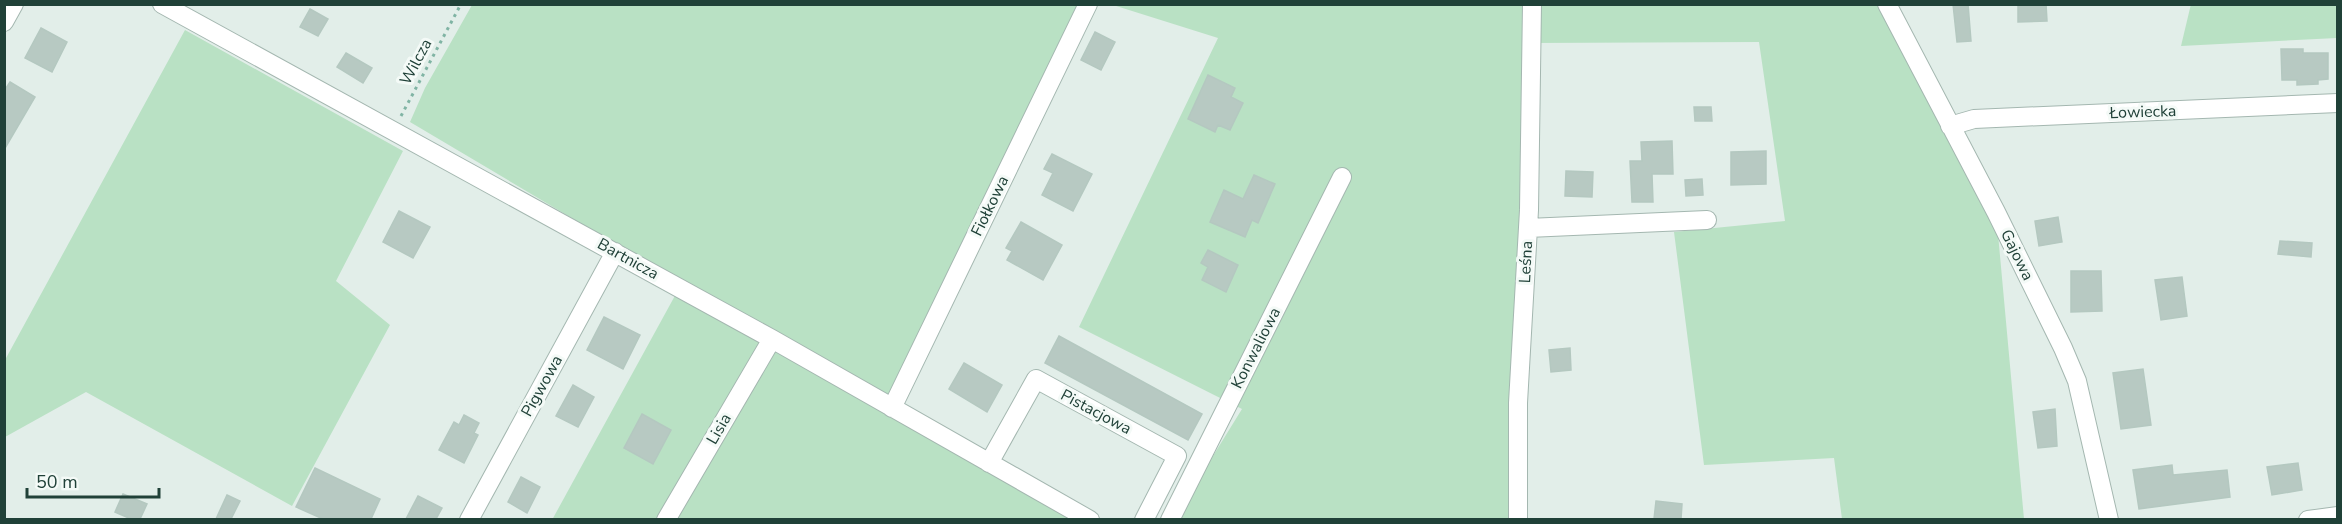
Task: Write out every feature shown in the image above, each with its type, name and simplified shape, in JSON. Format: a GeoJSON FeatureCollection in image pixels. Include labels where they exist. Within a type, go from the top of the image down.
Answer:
{"type":"FeatureCollection","features":[{"type":"Feature","properties":{"kind":"street"},"geometry":{"type":"LineString","coordinates":[[4,22],[14,4]]}},
{"type":"Feature","properties":{"kind":"street","name":"Bartnicza"},"geometry":{"type":"LineString","coordinates":[[162,4],[772,339],[1090,519]]}},
{"type":"Feature","properties":{"kind":"street","name":"Fiołkowa"},"geometry":{"type":"LineString","coordinates":[[892,408],[1088,4]]}},
{"type":"Feature","properties":{"kind":"street","name":"Leśna"},"geometry":{"type":"LineString","coordinates":[[1518,519],[1518,403],[1528,228],[1532,4]]}},
{"type":"Feature","properties":{"kind":"street","name":"Gajowa"},"geometry":{"type":"LineString","coordinates":[[1887,4],[1996,212],[2077,381],[2109,519]]}},
{"type":"Feature","properties":{"kind":"street","name":"Łowiecka"},"geometry":{"type":"LineString","coordinates":[[1950,126],[1974,119],[2337,103]]}},
{"type":"Feature","properties":{"kind":"street","name":"Konwaliowa"},"geometry":{"type":"LineString","coordinates":[[1170,519],[1342,177]]}},
{"type":"Feature","properties":{"kind":"street"},"geometry":{"type":"LineString","coordinates":[[1528,228],[1707,220]]}},
{"type":"Feature","properties":{"kind":"street","name":"Pigwowa"},"geometry":{"type":"LineString","coordinates":[[469,519],[615,252]]}},
{"type":"Feature","properties":{"kind":"street","name":"Lisia"},"geometry":{"type":"LineString","coordinates":[[666,519],[772,339]]}},
{"type":"Feature","properties":{"kind":"street","name":"Pistacjowa"},"geometry":{"type":"LineString","coordinates":[[989,463],[1036,379],[1177,456],[1144,519]]}},
{"type":"Feature","properties":{"kind":"street"},"geometry":{"type":"LineString","coordinates":[[2308,519],[2337,516]]}},
{"type":"Feature","properties":{"kind":"path","name":"Wilcza"},"geometry":{"type":"LineString","coordinates":[[394,131],[460,4]]}},
{"type":"Feature","properties":{"kind":"green space"},"geometry":{"type":"Polygon","coordinates":[[[2191,4],[2337,5],[2337,38],[2181,46],[2191,4]]]}},
{"type":"Feature","properties":{"kind":"green space"},"geometry":{"type":"Polygon","coordinates":[[[472,5],[1088,5],[892,408],[410,122],[425,88],[472,5]]]}},
{"type":"Feature","properties":{"kind":"green space"},"geometry":{"type":"Polygon","coordinates":[[[1113,5],[1887,5],[1996,212],[2024,519],[1842,519],[1834,458],[1704,465],[1674,232],[1785,221],[1759,42],[1531,43],[1518,519],[1174,519],[1242,409],[1079,327],[1218,38],[1113,5]]]}},
{"type":"Feature","properties":{"kind":"green space"},"geometry":{"type":"Polygon","coordinates":[[[185,30],[403,151],[336,281],[390,325],[292,506],[86,392],[5,437],[5,360],[185,30]]]}},
{"type":"Feature","properties":{"kind":"green space"},"geometry":{"type":"Polygon","coordinates":[[[677,292],[1079,520],[552,520],[677,292]]]}},
{"type":"Feature","properties":{"kind":"building"},"geometry":{"type":"Polygon","coordinates":[[[1953,4],[1968,4],[1971,41],[1957,42],[1953,4]]]}},
{"type":"Feature","properties":{"kind":"building"},"geometry":{"type":"Polygon","coordinates":[[[2018,4],[2046,4],[2047,21],[2018,22],[2018,4]]]}},
{"type":"Feature","properties":{"kind":"building"},"geometry":{"type":"Polygon","coordinates":[[[310,9],[328,19],[318,36],[300,27],[310,9]]]}},
{"type":"Feature","properties":{"kind":"building"},"geometry":{"type":"Polygon","coordinates":[[[41,28],[67,42],[52,72],[25,58],[41,28]]]}},
{"type":"Feature","properties":{"kind":"building"},"geometry":{"type":"Polygon","coordinates":[[[1095,32],[1115,42],[1101,70],[1081,60],[1095,32]]]}},
{"type":"Feature","properties":{"kind":"building"},"geometry":{"type":"Polygon","coordinates":[[[2281,49],[2303,49],[2303,53],[2328,53],[2328,79],[2318,80],[2318,84],[2297,85],[2297,80],[2282,80],[2281,49]]]}},
{"type":"Feature","properties":{"kind":"building"},"geometry":{"type":"Polygon","coordinates":[[[346,53],[372,68],[363,83],[337,67],[346,53]]]}},
{"type":"Feature","properties":{"kind":"building"},"geometry":{"type":"Polygon","coordinates":[[[1208,75],[1235,88],[1231,97],[1243,103],[1230,130],[1218,125],[1215,132],[1188,119],[1208,75]]]}},
{"type":"Feature","properties":{"kind":"building"},"geometry":{"type":"Polygon","coordinates":[[[10,82],[35,97],[4,150],[4,91],[10,82]]]}},
{"type":"Feature","properties":{"kind":"building"},"geometry":{"type":"Polygon","coordinates":[[[1694,107],[1711,107],[1712,121],[1695,121],[1694,107]]]}},
{"type":"Feature","properties":{"kind":"building"},"geometry":{"type":"Polygon","coordinates":[[[1672,141],[1673,174],[1652,174],[1653,202],[1632,202],[1630,161],[1642,161],[1641,142],[1672,141]]]}},
{"type":"Feature","properties":{"kind":"building"},"geometry":{"type":"Polygon","coordinates":[[[1766,151],[1766,184],[1731,185],[1731,152],[1766,151]]]}},
{"type":"Feature","properties":{"kind":"building"},"geometry":{"type":"Polygon","coordinates":[[[1052,154],[1092,174],[1073,211],[1042,195],[1053,173],[1044,169],[1052,154]]]}},
{"type":"Feature","properties":{"kind":"building"},"geometry":{"type":"Polygon","coordinates":[[[1566,171],[1593,172],[1592,197],[1565,196],[1566,171]]]}},
{"type":"Feature","properties":{"kind":"building"},"geometry":{"type":"Polygon","coordinates":[[[1254,175],[1275,184],[1258,223],[1252,220],[1245,237],[1210,222],[1224,190],[1243,199],[1254,175]]]}},
{"type":"Feature","properties":{"kind":"building"},"geometry":{"type":"Polygon","coordinates":[[[1702,179],[1703,195],[1686,196],[1685,180],[1702,179]]]}},
{"type":"Feature","properties":{"kind":"building"},"geometry":{"type":"Polygon","coordinates":[[[399,211],[430,227],[413,258],[383,242],[399,211]]]}},
{"type":"Feature","properties":{"kind":"building"},"geometry":{"type":"Polygon","coordinates":[[[2058,217],[2062,242],[2039,246],[2035,221],[2058,217]]]}},
{"type":"Feature","properties":{"kind":"building"},"geometry":{"type":"Polygon","coordinates":[[[1021,222],[1062,245],[1043,280],[1007,260],[1012,251],[1006,248],[1021,222]]]}},
{"type":"Feature","properties":{"kind":"building"},"geometry":{"type":"Polygon","coordinates":[[[2280,241],[2312,243],[2311,257],[2278,254],[2280,241]]]}},
{"type":"Feature","properties":{"kind":"building"},"geometry":{"type":"Polygon","coordinates":[[[1208,250],[1238,265],[1226,292],[1202,280],[1208,267],[1201,263],[1208,250]]]}},
{"type":"Feature","properties":{"kind":"building"},"geometry":{"type":"Polygon","coordinates":[[[2071,271],[2101,271],[2102,311],[2071,312],[2071,271]]]}},
{"type":"Feature","properties":{"kind":"building"},"geometry":{"type":"Polygon","coordinates":[[[2182,277],[2187,316],[2161,320],[2155,280],[2182,277]]]}},
{"type":"Feature","properties":{"kind":"building"},"geometry":{"type":"Polygon","coordinates":[[[604,317],[640,335],[623,369],[587,350],[604,317]]]}},
{"type":"Feature","properties":{"kind":"building"},"geometry":{"type":"Polygon","coordinates":[[[1059,336],[1202,414],[1188,440],[1045,363],[1059,336]]]}},
{"type":"Feature","properties":{"kind":"building"},"geometry":{"type":"Polygon","coordinates":[[[1570,348],[1571,370],[1551,372],[1549,350],[1570,348]]]}},
{"type":"Feature","properties":{"kind":"building"},"geometry":{"type":"Polygon","coordinates":[[[964,363],[1002,385],[987,412],[949,389],[964,363]]]}},
{"type":"Feature","properties":{"kind":"building"},"geometry":{"type":"Polygon","coordinates":[[[2143,369],[2151,425],[2121,429],[2113,373],[2143,369]]]}},
{"type":"Feature","properties":{"kind":"building"},"geometry":{"type":"Polygon","coordinates":[[[573,385],[594,397],[578,427],[556,416],[573,385]]]}},
{"type":"Feature","properties":{"kind":"building"},"geometry":{"type":"Polygon","coordinates":[[[2055,409],[2057,446],[2038,448],[2033,412],[2055,409]]]}},
{"type":"Feature","properties":{"kind":"building"},"geometry":{"type":"Polygon","coordinates":[[[642,414],[671,430],[653,464],[624,448],[642,414]]]}},
{"type":"Feature","properties":{"kind":"building"},"geometry":{"type":"Polygon","coordinates":[[[464,415],[479,423],[474,433],[478,435],[464,463],[439,450],[454,422],[459,425],[464,415]]]}},
{"type":"Feature","properties":{"kind":"building"},"geometry":{"type":"Polygon","coordinates":[[[2298,463],[2302,490],[2272,495],[2267,467],[2298,463]]]}},
{"type":"Feature","properties":{"kind":"building"},"geometry":{"type":"Polygon","coordinates":[[[2172,465],[2173,475],[2227,470],[2230,497],[2139,509],[2133,470],[2172,465]]]}},
{"type":"Feature","properties":{"kind":"building"},"geometry":{"type":"Polygon","coordinates":[[[315,468],[380,499],[371,519],[323,519],[296,507],[315,468]]]}},
{"type":"Feature","properties":{"kind":"building"},"geometry":{"type":"Polygon","coordinates":[[[521,477],[540,487],[527,513],[508,502],[521,477]]]}},
{"type":"Feature","properties":{"kind":"building"},"geometry":{"type":"Polygon","coordinates":[[[123,494],[147,504],[140,519],[131,519],[115,512],[123,494]]]}},
{"type":"Feature","properties":{"kind":"building"},"geometry":{"type":"Polygon","coordinates":[[[227,495],[240,501],[231,519],[216,519],[227,495]]]}},
{"type":"Feature","properties":{"kind":"building"},"geometry":{"type":"Polygon","coordinates":[[[418,496],[442,508],[436,519],[406,519],[418,496]]]}},
{"type":"Feature","properties":{"kind":"building"},"geometry":{"type":"Polygon","coordinates":[[[1656,501],[1682,504],[1681,519],[1654,519],[1656,501]]]}}]}
